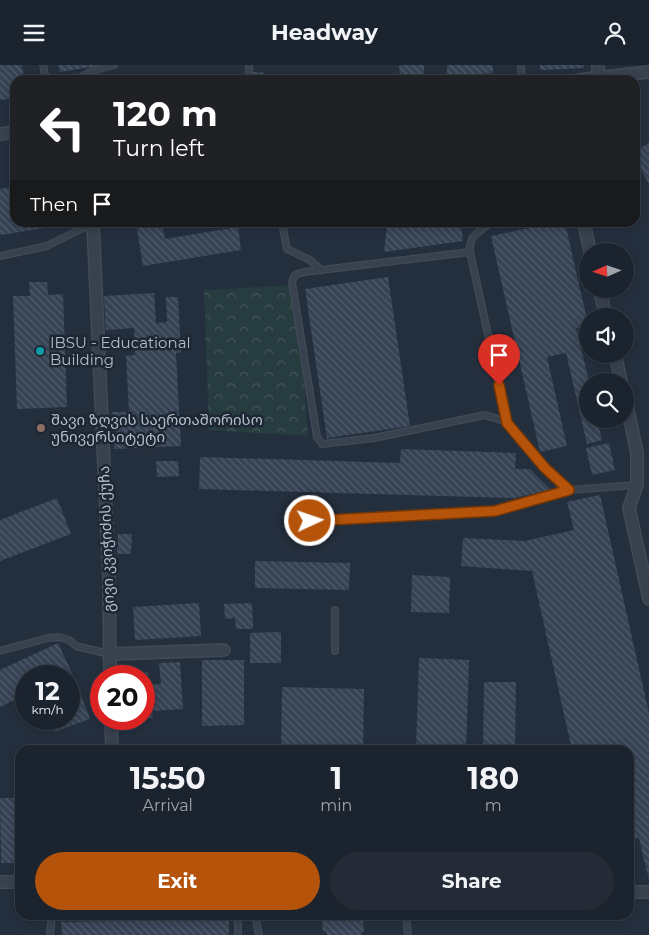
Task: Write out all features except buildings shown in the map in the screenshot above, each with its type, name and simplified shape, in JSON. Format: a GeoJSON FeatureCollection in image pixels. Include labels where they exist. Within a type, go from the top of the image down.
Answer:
{"type":"FeatureCollection","features":[{"type":"Feature","properties":{"kind":"street"},"geometry":{"type":"LineString","coordinates":[[626,75],[649,72]]}},
{"type":"Feature","properties":{"kind":"street","name":"გივი კვიჭიძის ქუჩა"},"geometry":{"type":"LineString","coordinates":[[94,227],[109,577],[110,665]]}},
{"type":"Feature","properties":{"kind":"street"},"geometry":{"type":"LineString","coordinates":[[585,227],[588,243]]}},
{"type":"Feature","properties":{"kind":"street"},"geometry":{"type":"LineString","coordinates":[[632,428],[637,453],[637,485],[629,508],[649,599]]}},
{"type":"Feature","properties":{"kind":"street"},"geometry":{"type":"LineString","coordinates":[[109,654],[224,650]]}},
{"type":"Feature","properties":{"kind":"street"},"geometry":{"type":"LineString","coordinates":[[111,730],[112,745]]}},
{"type":"Feature","properties":{"kind":"street"},"geometry":{"type":"LineString","coordinates":[[0,882],[15,882]]}},
{"type":"Feature","properties":{"kind":"street"},"geometry":{"type":"LineString","coordinates":[[634,892],[649,892]]}},
{"type":"Feature","properties":{"kind":"lane"},"geometry":{"type":"LineString","coordinates":[[85,75],[114,65]]}},
{"type":"Feature","properties":{"kind":"lane"},"geometry":{"type":"LineString","coordinates":[[0,256],[47,246],[86,227]]}},
{"type":"Feature","properties":{"kind":"lane"},"geometry":{"type":"LineString","coordinates":[[283,227],[287,249],[310,260],[320,270]]}},
{"type":"Feature","properties":{"kind":"lane"},"geometry":{"type":"LineString","coordinates":[[485,227],[473,236],[470,242],[470,252],[507,423]]}},
{"type":"Feature","properties":{"kind":"lane"},"geometry":{"type":"LineString","coordinates":[[470,252],[320,270],[295,275],[292,282],[317,437],[322,444],[374,438],[485,415],[495,417],[507,423],[545,468],[569,490]]}},
{"type":"Feature","properties":{"kind":"lane"},"geometry":{"type":"LineString","coordinates":[[291,522],[495,511],[569,490],[637,485]]}},
{"type":"Feature","properties":{"kind":"lane"},"geometry":{"type":"LineString","coordinates":[[335,610],[335,651]]}},
{"type":"Feature","properties":{"kind":"lane"},"geometry":{"type":"LineString","coordinates":[[0,651],[48,638],[59,637],[69,640],[76,646],[109,654]]}},
{"type":"Feature","properties":{"kind":"lane"},"geometry":{"type":"LineString","coordinates":[[50,935],[52,920]]}},
{"type":"Feature","properties":{"kind":"lane"},"geometry":{"type":"LineString","coordinates":[[238,920],[238,935]]}},
{"type":"Feature","properties":{"kind":"lane"},"geometry":{"type":"LineString","coordinates":[[256,920],[259,935]]}},
{"type":"Feature","properties":{"kind":"lane"},"geometry":{"type":"LineString","coordinates":[[406,920],[408,935]]}},
{"type":"Feature","properties":{"kind":"green space"},"geometry":{"type":"Polygon","coordinates":[[[297,285],[308,436],[209,430],[204,290],[297,285]]]}},
{"type":"Feature","properties":{"kind":"place","name":"IBSU - Educational Building"},"geometry":{"type":"Point","coordinates":[40,351]}},
{"type":"Feature","properties":{"kind":"place","name":"შავი ზღვის საერთაშორისო უნივერსიტეტი"},"geometry":{"type":"Point","coordinates":[41,428]}},
{"type":"Feature","properties":{"kind":"route"},"geometry":{"type":"LineString","coordinates":[[310,521],[495,511],[569,490],[545,468],[507,423],[499,385]]}}]}
